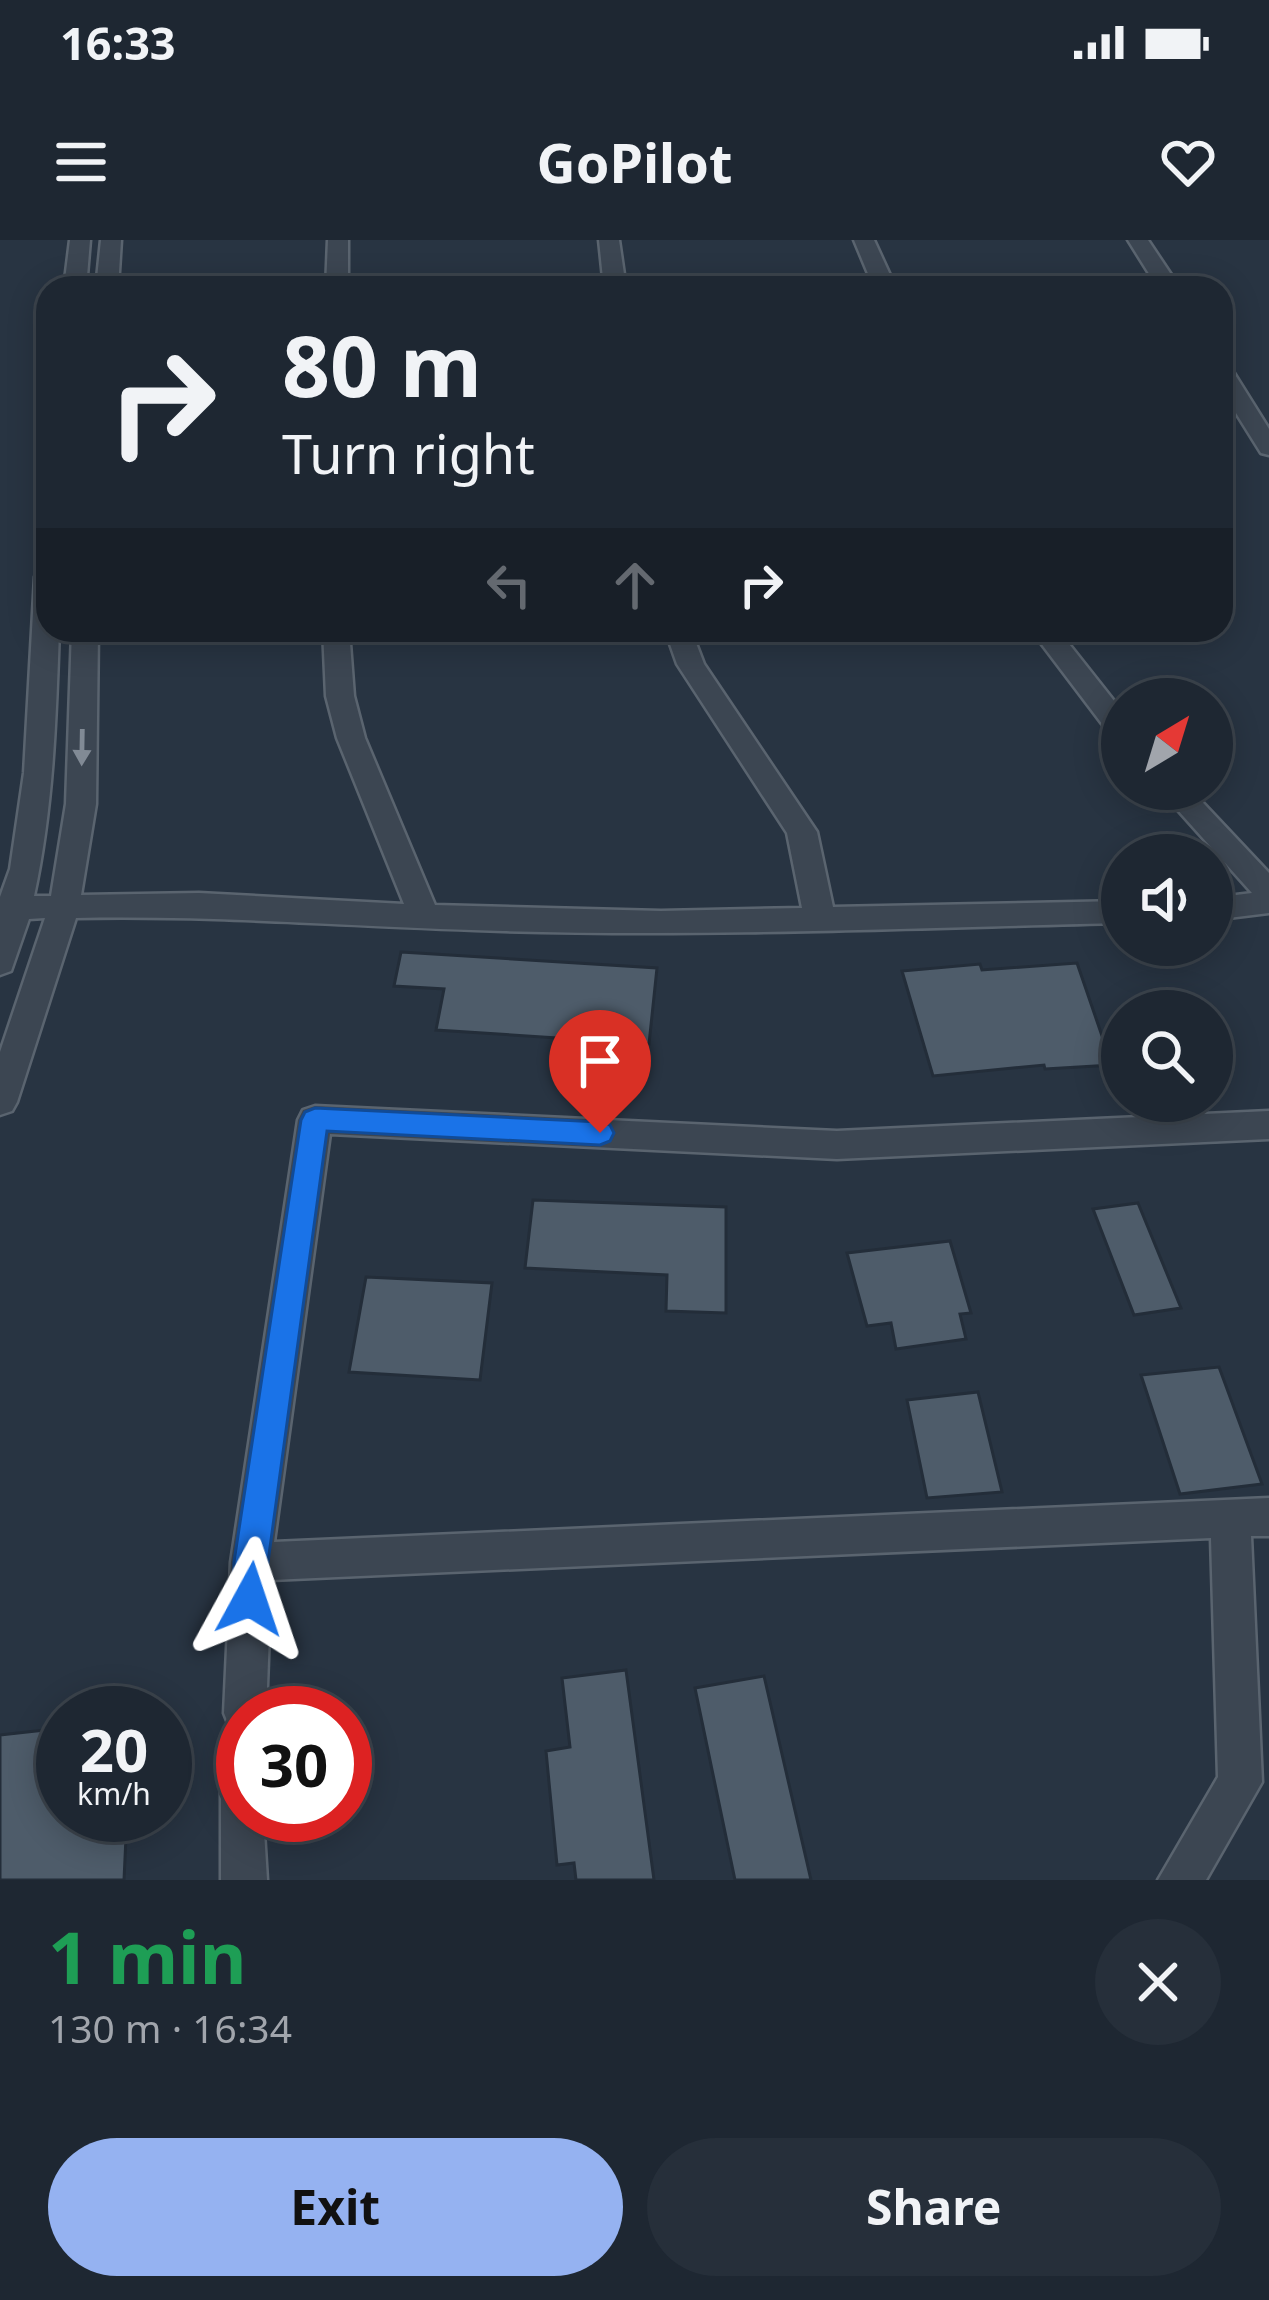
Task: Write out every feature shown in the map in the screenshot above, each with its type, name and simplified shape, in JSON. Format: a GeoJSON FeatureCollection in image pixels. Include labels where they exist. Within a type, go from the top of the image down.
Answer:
{"type":"FeatureCollection","features":[{"type":"Feature","properties":{"kind":"street"},"geometry":{"type":"LineString","coordinates":[[76,276],[80,240]]}},
{"type":"Feature","properties":{"kind":"street"},"geometry":{"type":"LineString","coordinates":[[107,276],[111,240]]}},
{"type":"Feature","properties":{"kind":"street"},"geometry":{"type":"LineString","coordinates":[[337,276],[338,240]]}},
{"type":"Feature","properties":{"kind":"street"},"geometry":{"type":"LineString","coordinates":[[864,240],[880,276]]}},
{"type":"Feature","properties":{"kind":"street"},"geometry":{"type":"LineString","coordinates":[[1138,240],[1160,276]]}},
{"type":"Feature","properties":{"kind":"street"},"geometry":{"type":"LineString","coordinates":[[614,241],[615,276]]}},
{"type":"Feature","properties":{"kind":"street"},"geometry":{"type":"LineString","coordinates":[[1233,390],[1269,448]]}},
{"type":"Feature","properties":{"kind":"street"},"geometry":{"type":"LineString","coordinates":[[0,963],[38,809],[45,642]]}},
{"type":"Feature","properties":{"kind":"street"},"geometry":{"type":"LineString","coordinates":[[0,1102],[64,907],[81,804],[85,642]]}},
{"type":"Feature","properties":{"kind":"street"},"geometry":{"type":"LineString","coordinates":[[337,642],[340,696],[351,738],[424,916]]}},
{"type":"Feature","properties":{"kind":"street"},"geometry":{"type":"LineString","coordinates":[[683,642],[691,664],[802,832],[819,916]]}},
{"type":"Feature","properties":{"kind":"street"},"geometry":{"type":"LineString","coordinates":[[1053,642],[1101,703]]}},
{"type":"Feature","properties":{"kind":"street"},"geometry":{"type":"LineString","coordinates":[[1193,810],[1269,892]]}},
{"type":"Feature","properties":{"kind":"street"},"geometry":{"type":"LineString","coordinates":[[1233,906],[1269,902]]}},
{"type":"Feature","properties":{"kind":"street"},"geometry":{"type":"LineString","coordinates":[[10,908],[200,904],[661,922],[1101,913]]}},
{"type":"Feature","properties":{"kind":"street"},"geometry":{"type":"LineString","coordinates":[[246,1686],[251,1562],[315,1120],[837,1145],[1269,1125]]}},
{"type":"Feature","properties":{"kind":"street"},"geometry":{"type":"LineString","coordinates":[[251,1562],[1250,1517],[1240,1782],[1181,1880]]}},
{"type":"Feature","properties":{"kind":"street"},"geometry":{"type":"LineString","coordinates":[[241,1842],[244,1880]]}},
{"type":"Feature","properties":{"kind":"building"},"geometry":{"type":"Polygon","coordinates":[[[401,952],[657,968],[649,1044],[436,1030],[444,989],[394,986],[401,952]]]}},
{"type":"Feature","properties":{"kind":"building"},"geometry":{"type":"Polygon","coordinates":[[[1077,963],[1101,1033],[1101,1066],[1045,1069],[1044,1065],[933,1076],[902,971],[980,964],[982,970],[1077,963]]]}},
{"type":"Feature","properties":{"kind":"building"},"geometry":{"type":"Polygon","coordinates":[[[533,1200],[726,1207],[726,1313],[666,1311],[667,1275],[525,1268],[533,1200]]]}},
{"type":"Feature","properties":{"kind":"building"},"geometry":{"type":"Polygon","coordinates":[[[1138,1203],[1181,1308],[1134,1315],[1093,1209],[1138,1203]]]}},
{"type":"Feature","properties":{"kind":"building"},"geometry":{"type":"Polygon","coordinates":[[[950,1241],[971,1313],[960,1314],[966,1339],[896,1349],[891,1323],[867,1326],[847,1253],[950,1241]]]}},
{"type":"Feature","properties":{"kind":"building"},"geometry":{"type":"Polygon","coordinates":[[[366,1277],[492,1283],[480,1380],[349,1372],[366,1277]]]}},
{"type":"Feature","properties":{"kind":"building"},"geometry":{"type":"Polygon","coordinates":[[[1219,1367],[1262,1484],[1180,1494],[1141,1375],[1219,1367]]]}},
{"type":"Feature","properties":{"kind":"building"},"geometry":{"type":"Polygon","coordinates":[[[978,1392],[1002,1492],[927,1498],[907,1400],[978,1392]]]}},
{"type":"Feature","properties":{"kind":"building"},"geometry":{"type":"Polygon","coordinates":[[[626,1670],[654,1880],[576,1880],[574,1863],[557,1865],[546,1751],[570,1747],[562,1678],[626,1670]]]}},
{"type":"Feature","properties":{"kind":"building"},"geometry":{"type":"Polygon","coordinates":[[[764,1676],[811,1880],[735,1880],[695,1688],[764,1676]]]}},
{"type":"Feature","properties":{"kind":"building"},"geometry":{"type":"Polygon","coordinates":[[[36,1731],[36,1842],[126,1842],[124,1880],[0,1880],[0,1735],[36,1731]]]}},
{"type":"Feature","properties":{"kind":"route"},"geometry":{"type":"LineString","coordinates":[[250,1599],[251,1562],[315,1120],[600,1133]]}}]}
